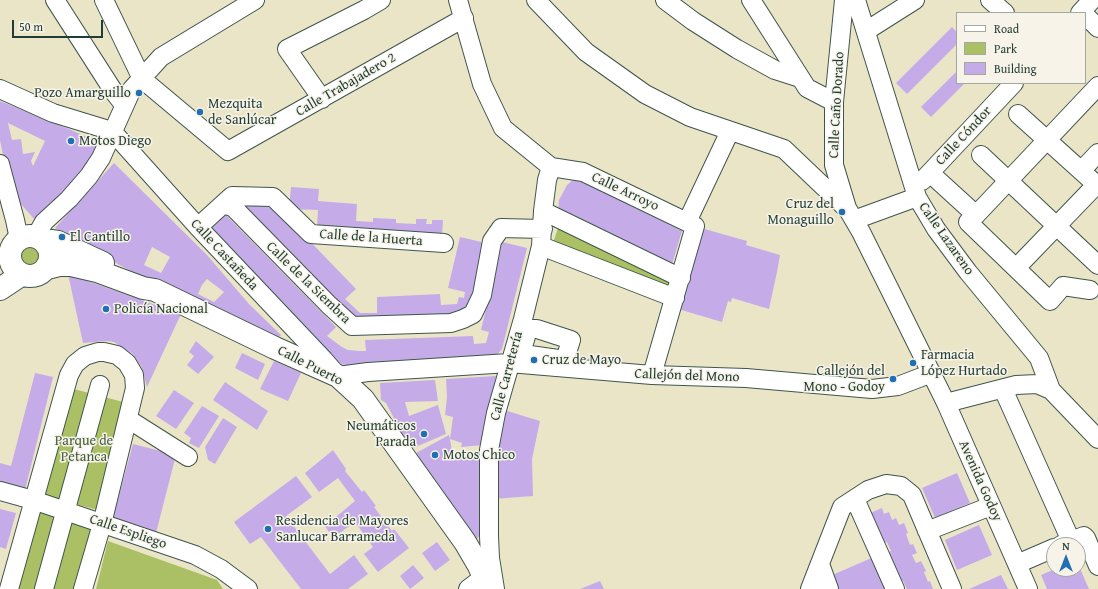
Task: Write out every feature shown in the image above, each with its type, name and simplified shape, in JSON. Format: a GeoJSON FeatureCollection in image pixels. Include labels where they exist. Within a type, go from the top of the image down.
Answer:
{"type":"FeatureCollection","features":[{"type":"Feature","properties":{"kind":"main road","name":"Calle Puerto"},"geometry":{"type":"LineString","coordinates":[[22,246],[51,241],[58,242],[142,281],[155,290],[275,348],[338,376],[363,399],[465,542],[484,586]]}},
{"type":"Feature","properties":{"kind":"main road"},"geometry":{"type":"LineString","coordinates":[[22,246],[49,249],[50,262],[47,268],[38,275],[32,277],[21,275],[16,272],[10,262],[22,246]]}},
{"type":"Feature","properties":{"kind":"main road","name":"Calle Puerto"},"geometry":{"type":"LineString","coordinates":[[47,268],[58,264],[71,265],[97,271],[143,288],[155,290]]}},
{"type":"Feature","properties":{"kind":"main road"},"geometry":{"type":"LineString","coordinates":[[0,289],[21,275]]}},
{"type":"Feature","properties":{"kind":"street"},"geometry":{"type":"LineString","coordinates":[[55,0],[110,86],[124,105]]}},
{"type":"Feature","properties":{"kind":"street"},"geometry":{"type":"LineString","coordinates":[[104,0],[142,79]]}},
{"type":"Feature","properties":{"kind":"street"},"geometry":{"type":"LineString","coordinates":[[0,164],[22,246],[40,229],[44,222],[69,199],[89,176],[101,158],[132,89],[161,57],[255,0]]}},
{"type":"Feature","properties":{"kind":"street"},"geometry":{"type":"LineString","coordinates":[[322,99],[287,49],[381,0]]}},
{"type":"Feature","properties":{"kind":"street"},"geometry":{"type":"LineString","coordinates":[[458,0],[482,84],[503,128],[551,167]]}},
{"type":"Feature","properties":{"kind":"street"},"geometry":{"type":"LineString","coordinates":[[536,0],[586,52],[645,94],[690,117],[784,149],[850,214],[916,193]]}},
{"type":"Feature","properties":{"kind":"street"},"geometry":{"type":"LineString","coordinates":[[665,0],[693,21],[737,49],[775,70],[800,78]]}},
{"type":"Feature","properties":{"kind":"street"},"geometry":{"type":"LineString","coordinates":[[751,0],[807,88],[834,102]]}},
{"type":"Feature","properties":{"kind":"street","name":"Calle Caño Dorado"},"geometry":{"type":"LineString","coordinates":[[844,0],[834,102],[834,165],[850,214]]}},
{"type":"Feature","properties":{"kind":"street","name":"Calle Lazareno"},"geometry":{"type":"LineString","coordinates":[[856,0],[916,193],[936,229],[968,272],[1039,358],[1051,390]]}},
{"type":"Feature","properties":{"kind":"street"},"geometry":{"type":"LineString","coordinates":[[866,31],[915,0]]}},
{"type":"Feature","properties":{"kind":"street"},"geometry":{"type":"LineString","coordinates":[[990,0],[1005,12]]}},
{"type":"Feature","properties":{"kind":"street"},"geometry":{"type":"LineString","coordinates":[[1086,13],[1098,28]]}},
{"type":"Feature","properties":{"kind":"street","name":"Calle Trabajadero 2"},"geometry":{"type":"LineString","coordinates":[[142,79],[228,151],[464,18]]}},
{"type":"Feature","properties":{"kind":"street","name":"Calle Cóndor"},"geometry":{"type":"LineString","coordinates":[[916,193],[930,173],[1013,84]]}},
{"type":"Feature","properties":{"kind":"street"},"geometry":{"type":"LineString","coordinates":[[1095,290],[1063,286],[1050,301],[968,222],[1098,86]]}},
{"type":"Feature","properties":{"kind":"street"},"geometry":{"type":"LineString","coordinates":[[0,89],[53,113],[112,131]]}},
{"type":"Feature","properties":{"kind":"street"},"geometry":{"type":"LineString","coordinates":[[1016,268],[1097,185],[1018,114]]}},
{"type":"Feature","properties":{"kind":"street","name":"Calle Castañeda"},"geometry":{"type":"LineString","coordinates":[[112,131],[198,227],[338,376]]}},
{"type":"Feature","properties":{"kind":"street"},"geometry":{"type":"LineString","coordinates":[[652,376],[681,278],[691,224],[730,131]]}},
{"type":"Feature","properties":{"kind":"street"},"geometry":{"type":"LineString","coordinates":[[1081,171],[1098,153]]}},
{"type":"Feature","properties":{"kind":"street"},"geometry":{"type":"LineString","coordinates":[[981,155],[1098,265]]}},
{"type":"Feature","properties":{"kind":"street","name":"Calle Carretería"},"geometry":{"type":"LineString","coordinates":[[484,586],[490,558],[489,450],[496,413],[523,319],[542,237],[543,211],[547,180],[551,167]]}},
{"type":"Feature","properties":{"kind":"street","name":"Calle Arroyo"},"geometry":{"type":"LineString","coordinates":[[551,167],[583,172],[691,224]]}},
{"type":"Feature","properties":{"kind":"street"},"geometry":{"type":"LineString","coordinates":[[930,173],[976,215]]}},
{"type":"Feature","properties":{"kind":"street","name":"Calle de la Huerta"},"geometry":{"type":"LineString","coordinates":[[221,206],[232,196],[273,197],[311,234],[444,243]]}},
{"type":"Feature","properties":{"kind":"street","name":"Calle de la Siembra"},"geometry":{"type":"LineString","coordinates":[[221,206],[227,205],[234,208],[329,305],[352,326],[451,323],[468,317],[473,314],[482,295],[492,241],[501,228],[542,237]]}},
{"type":"Feature","properties":{"kind":"street"},"geometry":{"type":"LineString","coordinates":[[198,227],[221,206]]}},
{"type":"Feature","properties":{"kind":"street"},"geometry":{"type":"LineString","coordinates":[[543,211],[681,278]]}},
{"type":"Feature","properties":{"kind":"street","name":"Avenida Godoy"},"geometry":{"type":"LineString","coordinates":[[850,214],[890,290],[946,403],[1028,589]]}},
{"type":"Feature","properties":{"kind":"street"},"geometry":{"type":"LineString","coordinates":[[542,237],[675,298]]}},
{"type":"Feature","properties":{"kind":"street"},"geometry":{"type":"LineString","coordinates":[[523,319],[578,338],[570,368]]}},
{"type":"Feature","properties":{"kind":"street"},"geometry":{"type":"LineString","coordinates":[[9,589],[69,376],[75,364],[80,359],[91,353],[104,352],[117,355],[127,363],[134,375],[135,388],[102,524],[83,589]]}},
{"type":"Feature","properties":{"kind":"street","name":"Callejón del Mono"},"geometry":{"type":"LineString","coordinates":[[338,376],[368,372],[510,363],[652,376],[746,378],[872,389],[898,386],[932,374]]}},
{"type":"Feature","properties":{"kind":"street"},"geometry":{"type":"LineString","coordinates":[[363,399],[360,384],[368,372]]}},
{"type":"Feature","properties":{"kind":"street"},"geometry":{"type":"LineString","coordinates":[[44,589],[100,384]]}},
{"type":"Feature","properties":{"kind":"street"},"geometry":{"type":"LineString","coordinates":[[946,403],[1016,385],[1037,384],[1051,390],[1098,439]]}},
{"type":"Feature","properties":{"kind":"street"},"geometry":{"type":"LineString","coordinates":[[1003,389],[1064,537]]}},
{"type":"Feature","properties":{"kind":"street"},"geometry":{"type":"LineString","coordinates":[[128,419],[188,457]]}},
{"type":"Feature","properties":{"kind":"street"},"geometry":{"type":"LineString","coordinates":[[810,589],[842,507],[868,490],[886,484],[901,486],[912,494],[952,589]]}},
{"type":"Feature","properties":{"kind":"street","name":"Calle Espliego"},"geometry":{"type":"LineString","coordinates":[[0,491],[33,500],[195,555],[221,569],[248,589]]}},
{"type":"Feature","properties":{"kind":"street"},"geometry":{"type":"LineString","coordinates":[[855,498],[894,589]]}},
{"type":"Feature","properties":{"kind":"street"},"geometry":{"type":"LineString","coordinates":[[927,531],[991,506]]}},
{"type":"Feature","properties":{"kind":"street"},"geometry":{"type":"LineString","coordinates":[[1086,538],[1098,566]]}},
{"type":"Feature","properties":{"kind":"street"},"geometry":{"type":"LineString","coordinates":[[1017,564],[1046,551]]}},
{"type":"Feature","properties":{"kind":"street"},"geometry":{"type":"LineString","coordinates":[[820,564],[829,589]]}},
{"type":"Feature","properties":{"kind":"green space"},"geometry":{"type":"Polygon","coordinates":[[[560,222],[669,280],[666,289],[551,249],[560,222]]]}},
{"type":"Feature","properties":{"kind":"green space"},"geometry":{"type":"Polygon","coordinates":[[[26,246],[34,246],[40,252],[40,260],[34,266],[26,266],[20,260],[20,252],[26,246]]]}},
{"type":"Feature","properties":{"kind":"green space","name":"Parque de Petanca"},"geometry":{"type":"Polygon","coordinates":[[[70,388],[127,403],[98,510],[41,495],[70,388]]]}},
{"type":"Feature","properties":{"kind":"green space"},"geometry":{"type":"Polygon","coordinates":[[[36,511],[92,528],[75,589],[14,589],[36,511]]]}},
{"type":"Feature","properties":{"kind":"green space"},"geometry":{"type":"Polygon","coordinates":[[[108,541],[217,580],[223,589],[96,589],[108,541]]]}},
{"type":"Feature","properties":{"kind":"building"},"geometry":{"type":"Polygon","coordinates":[[[952,27],[956,31],[956,45],[907,94],[896,83],[952,27]]]}},
{"type":"Feature","properties":{"kind":"building"},"geometry":{"type":"Polygon","coordinates":[[[956,72],[956,84],[964,84],[931,117],[921,107],[956,72]]]}},
{"type":"Feature","properties":{"kind":"building"},"geometry":{"type":"Polygon","coordinates":[[[0,101],[100,143],[79,180],[35,220],[20,203],[8,181],[0,140],[0,101]],[[8,123],[12,140],[21,139],[23,154],[35,152],[31,161],[33,166],[45,141],[8,123]]]}},
{"type":"Feature","properties":{"kind":"building"},"geometry":{"type":"Polygon","coordinates":[[[114,163],[207,255],[249,304],[281,335],[276,342],[123,267],[55,228],[114,163]],[[152,247],[144,265],[161,273],[170,257],[152,247]],[[207,279],[202,285],[198,294],[214,302],[224,292],[207,279]]]}},
{"type":"Feature","properties":{"kind":"building"},"geometry":{"type":"Polygon","coordinates":[[[575,178],[682,231],[670,271],[558,214],[559,200],[567,185],[575,178]]]}},
{"type":"Feature","properties":{"kind":"building"},"geometry":{"type":"Polygon","coordinates":[[[291,187],[319,189],[318,201],[357,204],[356,221],[373,222],[373,218],[396,219],[396,223],[416,224],[416,219],[427,219],[426,224],[432,224],[432,220],[443,220],[442,235],[317,227],[318,210],[289,209],[291,187]]]}},
{"type":"Feature","properties":{"kind":"building"},"geometry":{"type":"Polygon","coordinates":[[[272,202],[356,289],[345,299],[360,313],[377,313],[377,297],[440,294],[441,305],[457,304],[459,297],[464,298],[465,292],[448,288],[460,237],[486,243],[471,307],[463,314],[356,322],[235,203],[272,202]]]}},
{"type":"Feature","properties":{"kind":"building"},"geometry":{"type":"Polygon","coordinates":[[[225,214],[336,327],[327,336],[348,350],[366,351],[365,340],[473,336],[474,344],[486,343],[489,332],[481,330],[502,242],[527,248],[502,349],[496,356],[350,366],[342,364],[335,360],[206,232],[225,214]]]}},
{"type":"Feature","properties":{"kind":"building"},"geometry":{"type":"Polygon","coordinates":[[[701,228],[747,241],[746,245],[780,255],[769,309],[732,298],[731,302],[728,301],[722,322],[678,309],[701,228]]]}},
{"type":"Feature","properties":{"kind":"building"},"geometry":{"type":"Polygon","coordinates":[[[68,274],[181,314],[147,387],[142,368],[133,354],[114,342],[107,341],[83,343],[68,274]]]}},
{"type":"Feature","properties":{"kind":"building"},"geometry":{"type":"Polygon","coordinates":[[[196,341],[214,357],[198,374],[187,365],[194,356],[189,352],[196,341]]]}},
{"type":"Feature","properties":{"kind":"building"},"geometry":{"type":"Polygon","coordinates":[[[242,353],[265,364],[258,380],[235,368],[242,353]]]}},
{"type":"Feature","properties":{"kind":"building"},"geometry":{"type":"Polygon","coordinates":[[[274,361],[301,373],[288,401],[260,389],[274,361]]]}},
{"type":"Feature","properties":{"kind":"building"},"geometry":{"type":"Polygon","coordinates":[[[35,373],[53,377],[25,490],[0,484],[0,463],[11,466],[35,373]]]}},
{"type":"Feature","properties":{"kind":"building"},"geometry":{"type":"Polygon","coordinates":[[[496,376],[483,445],[461,447],[462,443],[450,439],[453,417],[445,415],[447,397],[446,379],[496,376]]]}},
{"type":"Feature","properties":{"kind":"building"},"geometry":{"type":"Polygon","coordinates":[[[435,380],[438,401],[405,402],[409,416],[438,405],[446,434],[413,448],[402,434],[386,403],[381,400],[380,383],[435,380]]]}},
{"type":"Feature","properties":{"kind":"building"},"geometry":{"type":"Polygon","coordinates":[[[225,382],[268,411],[257,430],[213,400],[225,382]]]}},
{"type":"Feature","properties":{"kind":"building"},"geometry":{"type":"Polygon","coordinates":[[[174,390],[194,403],[176,429],[156,416],[174,390]]]}},
{"type":"Feature","properties":{"kind":"building"},"geometry":{"type":"Polygon","coordinates":[[[202,406],[219,416],[199,448],[189,443],[191,438],[184,433],[202,406]]]}},
{"type":"Feature","properties":{"kind":"building"},"geometry":{"type":"Polygon","coordinates":[[[504,410],[540,421],[532,459],[533,496],[493,499],[493,449],[504,410]]]}},
{"type":"Feature","properties":{"kind":"building"},"geometry":{"type":"Polygon","coordinates":[[[223,418],[237,427],[215,464],[208,460],[205,447],[223,418]]]}},
{"type":"Feature","properties":{"kind":"building"},"geometry":{"type":"Polygon","coordinates":[[[449,435],[453,457],[481,454],[480,535],[477,539],[471,540],[416,453],[449,435]]]}},
{"type":"Feature","properties":{"kind":"building"},"geometry":{"type":"Polygon","coordinates":[[[133,444],[176,455],[156,533],[112,521],[133,444]]]}},
{"type":"Feature","properties":{"kind":"building"},"geometry":{"type":"Polygon","coordinates":[[[333,450],[346,469],[345,471],[362,492],[364,490],[376,506],[374,507],[392,531],[394,529],[409,548],[378,572],[364,554],[373,547],[355,522],[333,538],[325,526],[355,501],[338,478],[319,492],[305,473],[333,450]]]}},
{"type":"Feature","properties":{"kind":"building"},"geometry":{"type":"Polygon","coordinates":[[[957,473],[970,503],[935,518],[922,488],[957,473]]]}},
{"type":"Feature","properties":{"kind":"building","name":"Residencia de Mayores Sanlucar Barrameda"},"geometry":{"type":"Polygon","coordinates":[[[296,476],[312,497],[286,516],[330,574],[354,555],[368,574],[348,589],[301,589],[261,537],[250,544],[234,522],[296,476]]]}},
{"type":"Feature","properties":{"kind":"building"},"geometry":{"type":"Polygon","coordinates":[[[882,508],[884,514],[889,512],[892,520],[896,518],[899,525],[904,523],[908,533],[906,534],[910,545],[913,544],[917,553],[912,555],[916,563],[921,561],[926,571],[924,572],[928,582],[930,581],[933,589],[907,589],[903,581],[898,584],[885,554],[891,551],[887,542],[882,544],[881,536],[876,523],[872,525],[868,514],[882,508]]]}},
{"type":"Feature","properties":{"kind":"building"},"geometry":{"type":"Polygon","coordinates":[[[0,509],[16,513],[6,549],[0,547],[0,509]]]}},
{"type":"Feature","properties":{"kind":"building"},"geometry":{"type":"Polygon","coordinates":[[[979,525],[992,555],[957,570],[945,540],[979,525]]]}},
{"type":"Feature","properties":{"kind":"building"},"geometry":{"type":"Polygon","coordinates":[[[437,542],[450,560],[435,571],[422,553],[437,542]]]}},
{"type":"Feature","properties":{"kind":"building"},"geometry":{"type":"Polygon","coordinates":[[[876,556],[891,589],[836,589],[830,576],[876,556]]]}},
{"type":"Feature","properties":{"kind":"building"},"geometry":{"type":"Polygon","coordinates":[[[413,565],[424,578],[410,589],[400,576],[413,565]]]}},
{"type":"Feature","properties":{"kind":"building"},"geometry":{"type":"Polygon","coordinates":[[[1046,573],[1046,577],[1084,577],[1089,589],[1047,589],[1041,575],[1046,573]]]}},
{"type":"Feature","properties":{"kind":"building"},"geometry":{"type":"Polygon","coordinates":[[[1001,575],[1008,589],[969,589],[1001,575]]]}},
{"type":"Feature","properties":{"kind":"building"},"geometry":{"type":"Polygon","coordinates":[[[600,581],[604,589],[580,589],[600,581]]]}},
{"type":"Feature","properties":{"kind":"place","name":"Pozo Amarguillo"},"geometry":{"type":"Point","coordinates":[139,93]}},
{"type":"Feature","properties":{"kind":"place","name":"Mezquita de Sanlúcar"},"geometry":{"type":"Point","coordinates":[200,112]}},
{"type":"Feature","properties":{"kind":"place","name":"Motos Diego"},"geometry":{"type":"Point","coordinates":[71,141]}},
{"type":"Feature","properties":{"kind":"place","name":"Cruz del Monaguillo"},"geometry":{"type":"Point","coordinates":[842,212]}},
{"type":"Feature","properties":{"kind":"place","name":"El Cantillo"},"geometry":{"type":"Point","coordinates":[62,237]}},
{"type":"Feature","properties":{"kind":"place","name":"Policía Nacional"},"geometry":{"type":"Point","coordinates":[106,309]}},
{"type":"Feature","properties":{"kind":"place","name":"Cruz de Mayo"},"geometry":{"type":"Point","coordinates":[534,360]}},
{"type":"Feature","properties":{"kind":"place","name":"Farmacia López Hurtado"},"geometry":{"type":"Point","coordinates":[913,363]}},
{"type":"Feature","properties":{"kind":"place","name":"Callejón del Mono - Godoy"},"geometry":{"type":"Point","coordinates":[893,379]}},
{"type":"Feature","properties":{"kind":"place","name":"Neumáticos Parada"},"geometry":{"type":"Point","coordinates":[424,434]}},
{"type":"Feature","properties":{"kind":"place","name":"Motos Chico"},"geometry":{"type":"Point","coordinates":[435,455]}},
{"type":"Feature","properties":{"kind":"place","name":"Residencia de Mayores Sanlucar Barrameda"},"geometry":{"type":"Point","coordinates":[268,529]}}]}
